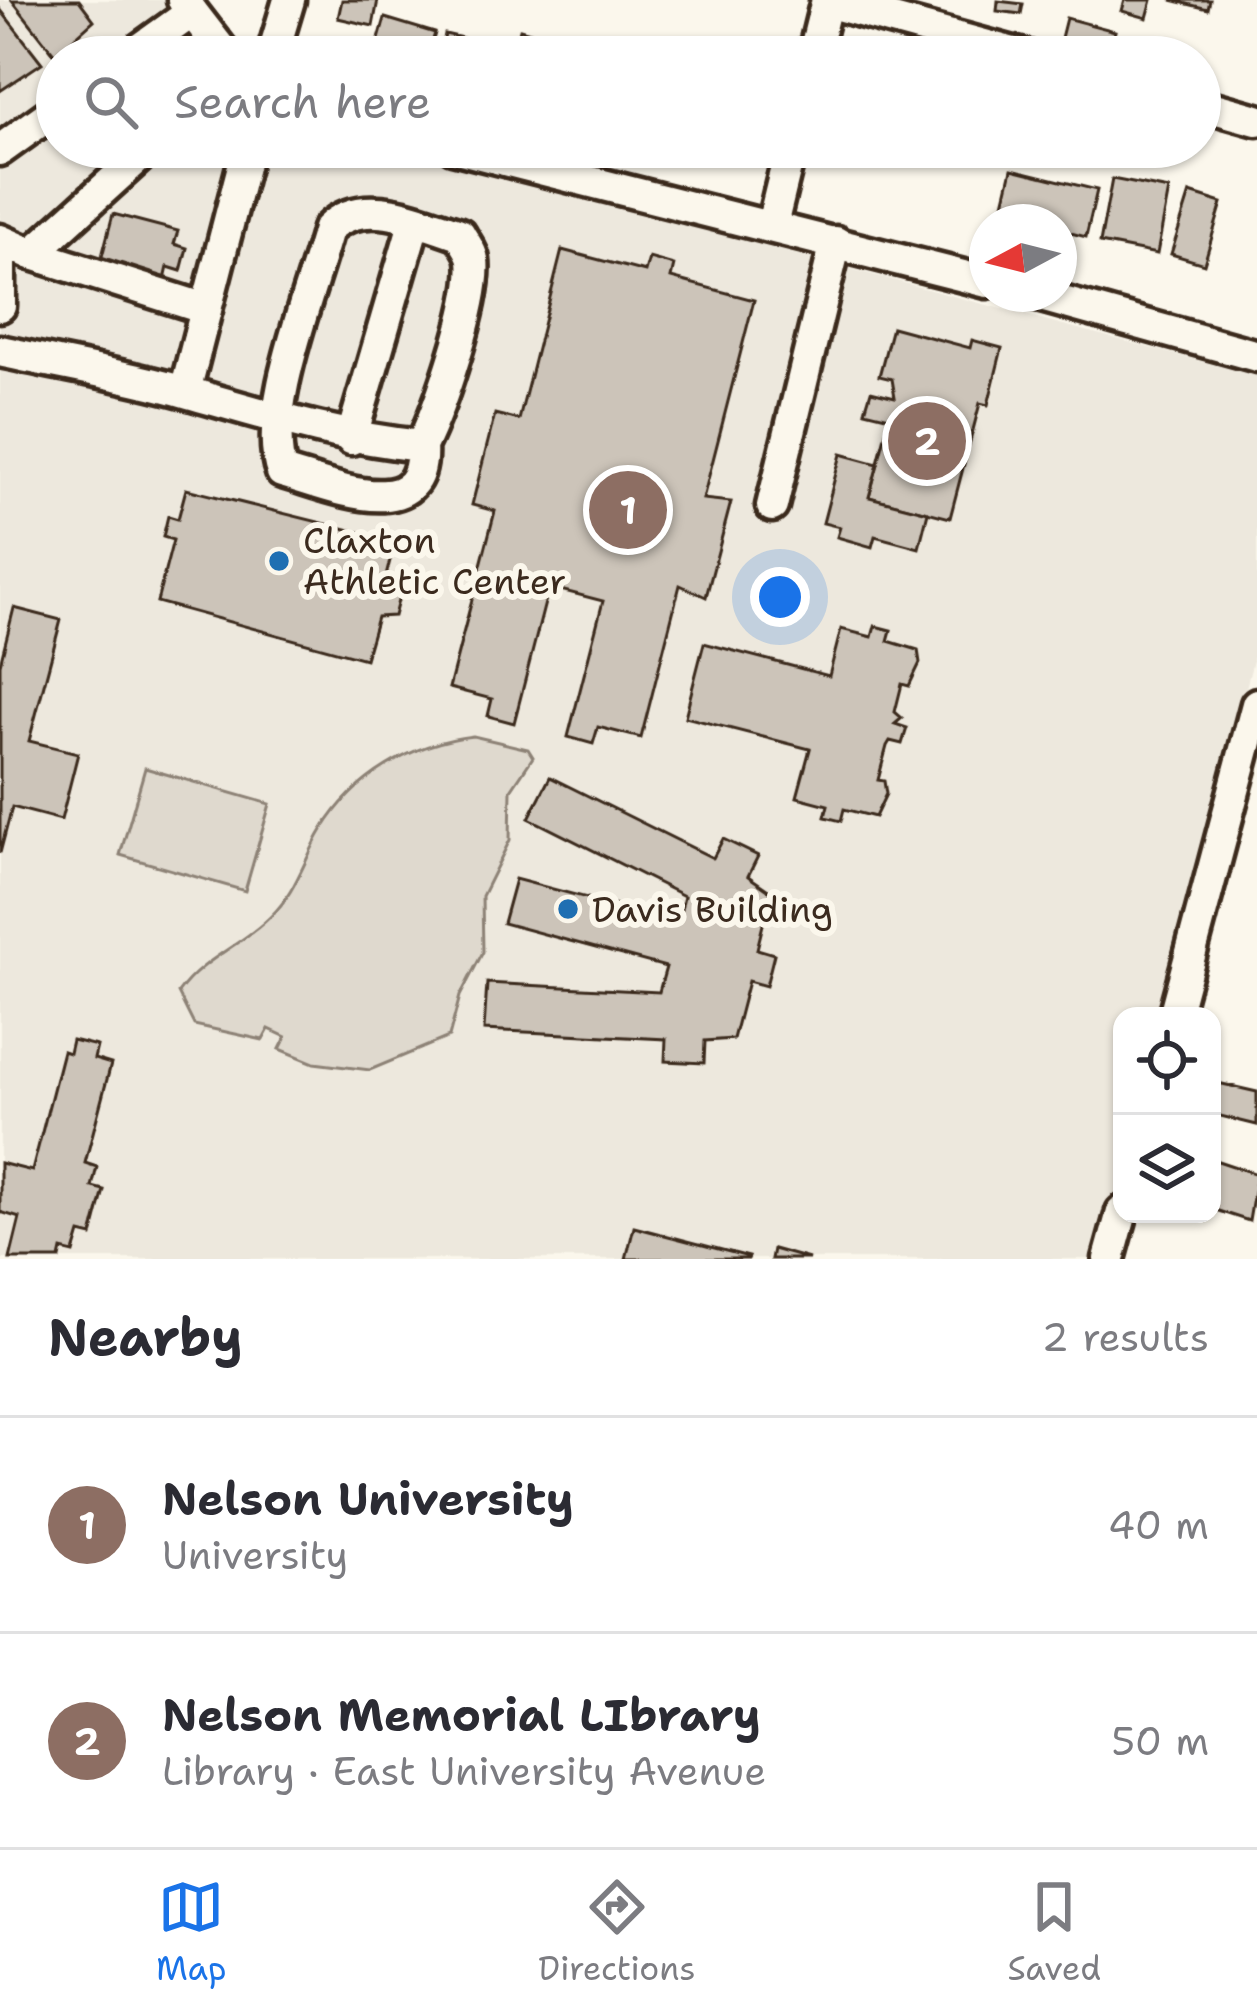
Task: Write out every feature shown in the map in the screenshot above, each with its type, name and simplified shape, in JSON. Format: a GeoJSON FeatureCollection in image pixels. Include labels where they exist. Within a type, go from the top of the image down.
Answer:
{"type":"FeatureCollection","features":[{"type":"Feature","properties":{"kind":"street"},"geometry":{"type":"LineString","coordinates":[[278,36],[289,0]]}},
{"type":"Feature","properties":{"kind":"street"},"geometry":{"type":"LineString","coordinates":[[818,36],[827,1],[953,36]]}},
{"type":"Feature","properties":{"kind":"street"},"geometry":{"type":"LineString","coordinates":[[157,36],[188,6],[211,36]]}},
{"type":"Feature","properties":{"kind":"street"},"geometry":{"type":"LineString","coordinates":[[1221,110],[1257,119]]}},
{"type":"Feature","properties":{"kind":"street"},"geometry":{"type":"LineString","coordinates":[[0,150],[36,124]]}},
{"type":"Feature","properties":{"kind":"street"},"geometry":{"type":"LineString","coordinates":[[32,254],[127,168]]}},
{"type":"Feature","properties":{"kind":"street"},"geometry":{"type":"LineString","coordinates":[[185,391],[243,168]]}},
{"type":"Feature","properties":{"kind":"street"},"geometry":{"type":"LineString","coordinates":[[539,168],[969,276]]}},
{"type":"Feature","properties":{"kind":"street"},"geometry":{"type":"LineString","coordinates":[[772,225],[786,168]]}},
{"type":"Feature","properties":{"kind":"street"},"geometry":{"type":"LineString","coordinates":[[362,209],[416,220],[460,235],[473,256],[472,286],[437,415],[421,446],[422,463],[404,492],[387,499],[282,472],[274,453],[277,420],[328,229],[342,215],[362,209]]}},
{"type":"Feature","properties":{"kind":"street"},"geometry":{"type":"LineString","coordinates":[[351,439],[416,220]]}},
{"type":"Feature","properties":{"kind":"street"},"geometry":{"type":"LineString","coordinates":[[0,240],[206,309]]}},
{"type":"Feature","properties":{"kind":"street"},"geometry":{"type":"LineString","coordinates":[[772,506],[836,242]]}},
{"type":"Feature","properties":{"kind":"street"},"geometry":{"type":"LineString","coordinates":[[0,262],[0,306]]}},
{"type":"Feature","properties":{"kind":"street"},"geometry":{"type":"LineString","coordinates":[[1077,306],[1257,356]]}},
{"type":"Feature","properties":{"kind":"street"},"geometry":{"type":"LineString","coordinates":[[0,351],[185,391],[351,439],[421,446]]}},
{"type":"Feature","properties":{"kind":"street"},"geometry":{"type":"LineString","coordinates":[[1176,1007],[1257,704]]}},
{"type":"Feature","properties":{"kind":"street"},"geometry":{"type":"LineString","coordinates":[[1226,822],[1257,830]]}},
{"type":"Feature","properties":{"kind":"street"},"geometry":{"type":"LineString","coordinates":[[1120,1256],[1122,1223]]}},
{"type":"Feature","properties":{"kind":"shaded area"},"geometry":{"type":"Polygon","coordinates":[[[0,0],[173,0],[201,36],[36,36],[36,168],[469,168],[969,300],[969,312],[1014,312],[1257,376],[1257,645],[1164,1007],[1113,1007],[1113,1208],[1100,1259],[0,1259],[0,0]]]}},
{"type":"Feature","properties":{"kind":"shaded area"},"geometry":{"type":"Polygon","coordinates":[[[473,736],[528,749],[533,757],[511,790],[510,840],[482,896],[483,952],[460,996],[449,1037],[370,1070],[314,1063],[280,1049],[286,1037],[269,1029],[263,1040],[194,1025],[178,993],[199,970],[279,908],[322,830],[351,794],[407,755],[473,736]]]}},
{"type":"Feature","properties":{"kind":"shaded area"},"geometry":{"type":"Polygon","coordinates":[[[145,768],[270,804],[245,891],[120,855],[145,768]]]}},
{"type":"Feature","properties":{"kind":"building"},"geometry":{"type":"Polygon","coordinates":[[[12,0],[79,0],[94,20],[76,36],[40,36],[12,0]]]}},
{"type":"Feature","properties":{"kind":"building"},"geometry":{"type":"Polygon","coordinates":[[[342,0],[378,0],[373,26],[338,18],[342,0]]]}},
{"type":"Feature","properties":{"kind":"building"},"geometry":{"type":"Polygon","coordinates":[[[1125,0],[1152,0],[1147,18],[1122,11],[1125,0]]]}},
{"type":"Feature","properties":{"kind":"building"},"geometry":{"type":"Polygon","coordinates":[[[1171,0],[1210,0],[1208,9],[1171,0]]]}},
{"type":"Feature","properties":{"kind":"building"},"geometry":{"type":"Polygon","coordinates":[[[998,1],[1023,4],[1021,14],[997,11],[998,1]]]}},
{"type":"Feature","properties":{"kind":"building"},"geometry":{"type":"Polygon","coordinates":[[[0,9],[36,55],[36,67],[0,91],[0,9]]]}},
{"type":"Feature","properties":{"kind":"building"},"geometry":{"type":"Polygon","coordinates":[[[385,18],[435,33],[434,36],[380,36],[385,18]]]}},
{"type":"Feature","properties":{"kind":"building"},"geometry":{"type":"Polygon","coordinates":[[[1066,18],[1115,31],[1114,36],[1062,36],[1066,18]]]}},
{"type":"Feature","properties":{"kind":"building"},"geometry":{"type":"Polygon","coordinates":[[[520,29],[544,36],[518,36],[520,29]]]}},
{"type":"Feature","properties":{"kind":"building"},"geometry":{"type":"Polygon","coordinates":[[[1012,169],[1097,190],[1086,237],[1077,235],[1077,204],[1004,204],[1012,169]]]}},
{"type":"Feature","properties":{"kind":"building"},"geometry":{"type":"Polygon","coordinates":[[[1112,179],[1169,190],[1157,254],[1100,243],[1112,179]]]}},
{"type":"Feature","properties":{"kind":"building"},"geometry":{"type":"Polygon","coordinates":[[[1190,193],[1222,203],[1204,264],[1171,254],[1190,193]]]}},
{"type":"Feature","properties":{"kind":"building"},"geometry":{"type":"Polygon","coordinates":[[[113,214],[178,231],[174,244],[187,248],[181,271],[168,267],[165,280],[100,264],[113,214]]]}},
{"type":"Feature","properties":{"kind":"building"},"geometry":{"type":"Polygon","coordinates":[[[562,250],[645,272],[649,258],[674,265],[671,278],[754,300],[703,499],[731,502],[706,597],[680,585],[641,738],[598,727],[593,744],[568,737],[603,601],[549,587],[514,723],[488,716],[492,699],[449,688],[495,511],[472,505],[495,414],[519,420],[562,250]]]}},
{"type":"Feature","properties":{"kind":"building"},"geometry":{"type":"Polygon","coordinates":[[[892,327],[970,348],[972,340],[1002,348],[988,405],[980,403],[950,518],[869,497],[890,417],[865,411],[871,391],[895,397],[892,379],[879,376],[892,327]]]}},
{"type":"Feature","properties":{"kind":"building"},"geometry":{"type":"Polygon","coordinates":[[[841,454],[878,464],[869,497],[928,512],[919,548],[875,536],[872,547],[837,537],[840,527],[823,523],[841,454]]]}},
{"type":"Feature","properties":{"kind":"building","name":"Claxton Athletic Center"},"geometry":{"type":"Polygon","coordinates":[[[186,489],[395,541],[385,580],[400,593],[394,616],[377,617],[365,659],[157,602],[173,540],[163,537],[168,516],[178,519],[186,489]]]}},
{"type":"Feature","properties":{"kind":"building"},"geometry":{"type":"Polygon","coordinates":[[[14,608],[61,620],[29,741],[78,753],[61,820],[12,807],[0,853],[0,664],[14,608]]]}},
{"type":"Feature","properties":{"kind":"building"},"geometry":{"type":"Polygon","coordinates":[[[875,626],[891,630],[888,641],[918,650],[920,663],[909,686],[902,684],[895,712],[902,718],[895,724],[907,728],[902,744],[890,741],[887,746],[878,780],[884,781],[886,794],[875,817],[844,809],[841,821],[825,817],[828,805],[797,797],[810,749],[685,717],[704,643],[829,676],[841,629],[872,637],[875,626]]]}},
{"type":"Feature","properties":{"kind":"building","name":"Davis Building"},"geometry":{"type":"Polygon","coordinates":[[[550,777],[713,858],[723,839],[758,856],[748,876],[771,892],[757,949],[774,954],[766,986],[748,981],[733,1039],[705,1041],[704,1063],[665,1061],[666,1039],[484,1030],[487,983],[659,992],[666,967],[503,923],[515,879],[678,922],[684,896],[529,818],[550,777]]]}},
{"type":"Feature","properties":{"kind":"building"},"geometry":{"type":"Polygon","coordinates":[[[72,1040],[97,1046],[94,1059],[111,1064],[85,1163],[97,1167],[92,1187],[104,1190],[92,1236],[80,1233],[74,1253],[62,1250],[60,1259],[10,1259],[20,1218],[0,1212],[0,1163],[32,1171],[63,1051],[69,1053],[72,1040]]]}},
{"type":"Feature","properties":{"kind":"building"},"geometry":{"type":"Polygon","coordinates":[[[1221,1084],[1257,1092],[1257,1125],[1221,1116],[1221,1084]]]}},
{"type":"Feature","properties":{"kind":"building"},"geometry":{"type":"Polygon","coordinates":[[[1221,1162],[1257,1174],[1249,1221],[1221,1212],[1221,1162]]]}},
{"type":"Feature","properties":{"kind":"building"},"geometry":{"type":"Polygon","coordinates":[[[634,1227],[749,1257],[626,1259],[634,1227]]]}},
{"type":"Feature","properties":{"kind":"building"},"geometry":{"type":"Polygon","coordinates":[[[773,1249],[809,1259],[771,1259],[773,1249]]]}},
{"type":"Feature","properties":{"kind":"place","name":"Nelson Memorial LIbrary"},"geometry":{"type":"Point","coordinates":[927,441]}},
{"type":"Feature","properties":{"kind":"place","name":"Nelson University"},"geometry":{"type":"Point","coordinates":[628,510]}},
{"type":"Feature","properties":{"kind":"place","name":"Claxton Athletic Center"},"geometry":{"type":"Point","coordinates":[279,561]}},
{"type":"Feature","properties":{"kind":"place","name":"Davis Building"},"geometry":{"type":"Point","coordinates":[568,909]}}]}
